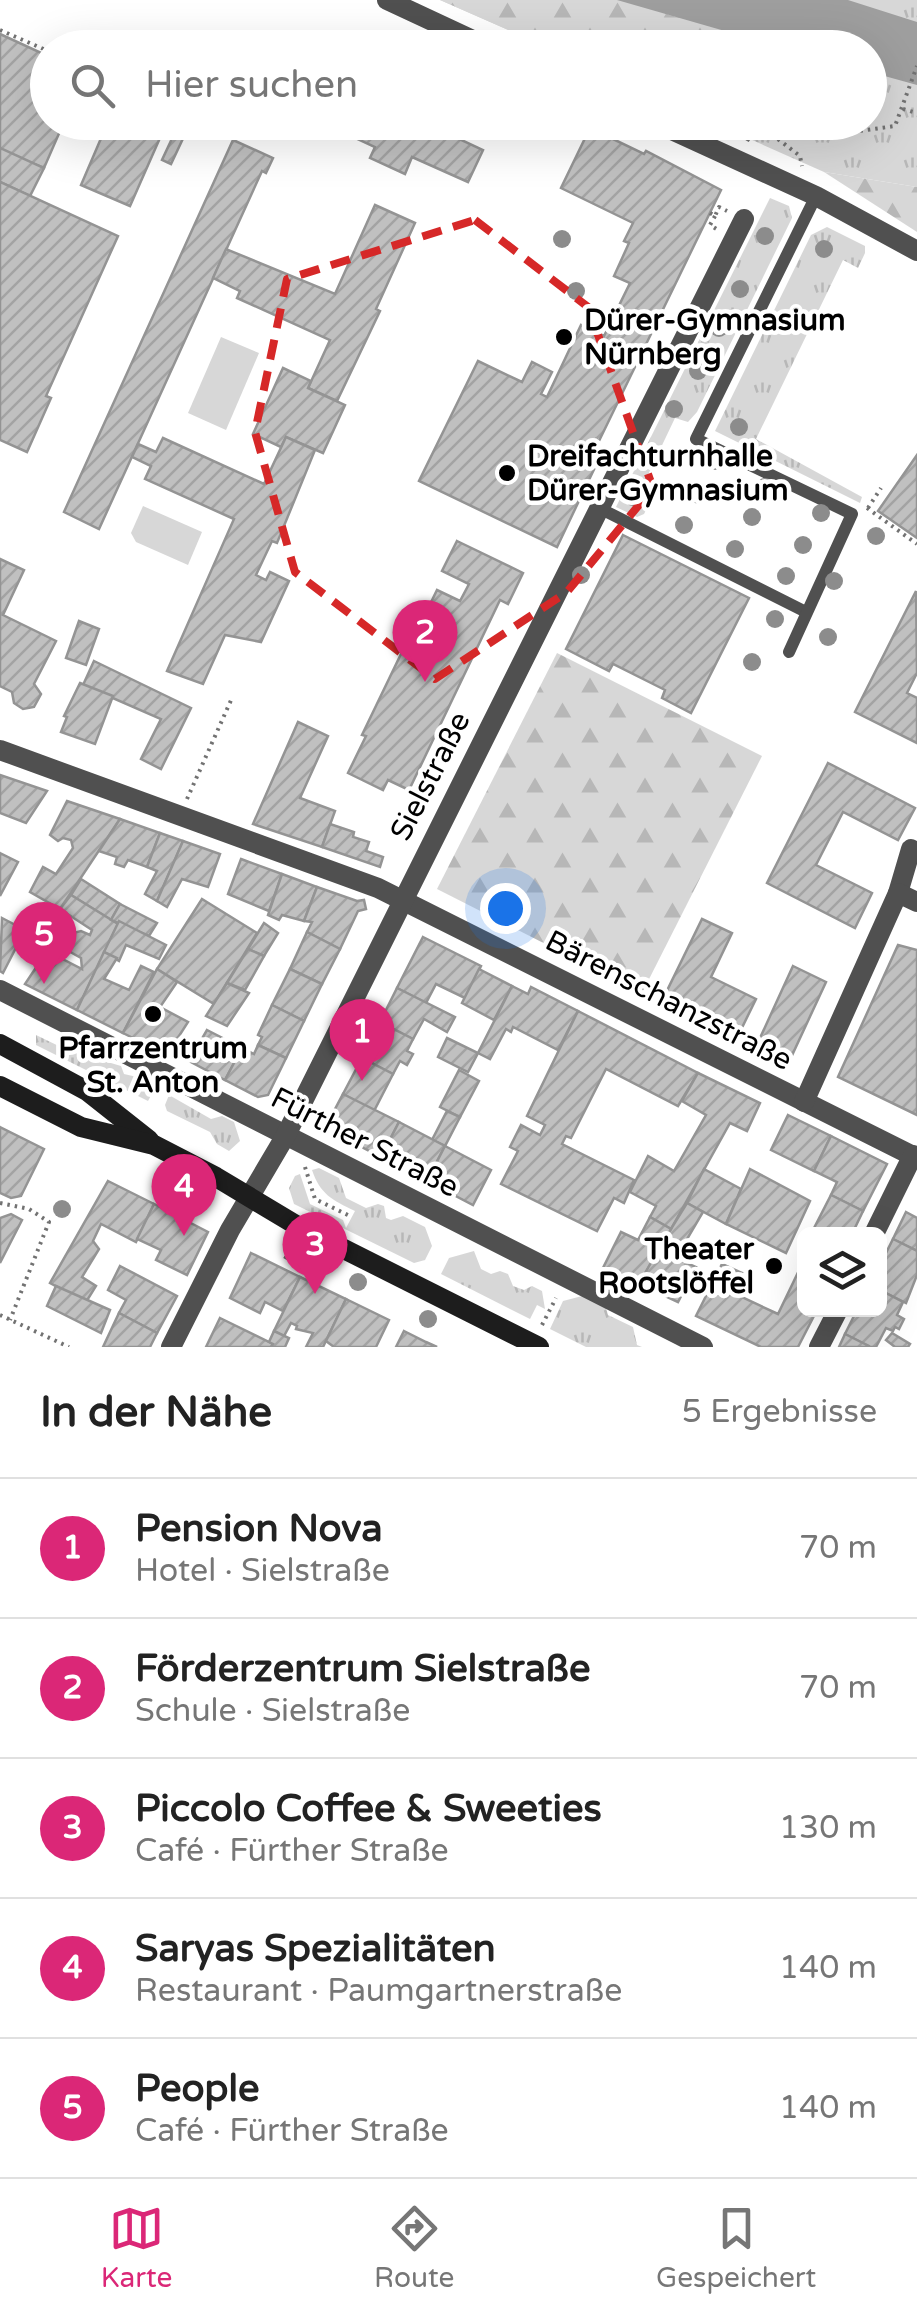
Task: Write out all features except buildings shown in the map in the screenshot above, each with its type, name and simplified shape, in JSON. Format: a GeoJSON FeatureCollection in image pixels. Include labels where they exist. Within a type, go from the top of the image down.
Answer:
{"type":"FeatureCollection","features":[{"type":"Feature","properties":{"kind":"main road"},"geometry":{"type":"LineString","coordinates":[[0,1044],[88,1091],[154,1145],[250,1198],[539,1338]]}},
{"type":"Feature","properties":{"kind":"main road"},"geometry":{"type":"LineString","coordinates":[[0,1086],[81,1126],[154,1145]]}},
{"type":"Feature","properties":{"kind":"street"},"geometry":{"type":"LineString","coordinates":[[387,0],[451,30]]}},
{"type":"Feature","properties":{"kind":"street"},"geometry":{"type":"LineString","coordinates":[[693,140],[816,196],[917,251]]}},
{"type":"Feature","properties":{"kind":"street","name":"Sielstraße"},"geometry":{"type":"LineString","coordinates":[[170,1347],[221,1247],[286,1136],[744,219]]}},
{"type":"Feature","properties":{"kind":"street","name":"Bärenschanzstraße"},"geometry":{"type":"LineString","coordinates":[[0,750],[378,888],[915,1156]]}},
{"type":"Feature","properties":{"kind":"street"},"geometry":{"type":"LineString","coordinates":[[804,1102],[907,898],[911,849]]}},
{"type":"Feature","properties":{"kind":"street","name":"Fürther Straße"},"geometry":{"type":"LineString","coordinates":[[0,990],[703,1347]]}},
{"type":"Feature","properties":{"kind":"street"},"geometry":{"type":"LineString","coordinates":[[878,1227],[915,1156]]}},
{"type":"Feature","properties":{"kind":"street"},"geometry":{"type":"LineString","coordinates":[[820,1347],[835,1317]]}},
{"type":"Feature","properties":{"kind":"lane"},"geometry":{"type":"LineString","coordinates":[[789,652],[852,514],[696,439],[816,196]]}},
{"type":"Feature","properties":{"kind":"lane"},"geometry":{"type":"LineString","coordinates":[[598,508],[806,612]]}},
{"type":"Feature","properties":{"kind":"path"},"geometry":{"type":"LineString","coordinates":[[0,30],[30,43]]}},
{"type":"Feature","properties":{"kind":"path"},"geometry":{"type":"LineString","coordinates":[[887,127],[895,126],[917,66]]}},
{"type":"Feature","properties":{"kind":"path"},"geometry":{"type":"LineString","coordinates":[[903,109],[917,113]]}},
{"type":"Feature","properties":{"kind":"path"},"geometry":{"type":"LineString","coordinates":[[779,140],[800,156],[802,166],[793,186]]}},
{"type":"Feature","properties":{"kind":"path"},"geometry":{"type":"LineString","coordinates":[[710,225],[712,214],[719,207]]}},
{"type":"Feature","properties":{"kind":"path"},"geometry":{"type":"LineString","coordinates":[[881,488],[868,508],[917,544]]}},
{"type":"Feature","properties":{"kind":"path"},"geometry":{"type":"LineString","coordinates":[[179,816],[232,698]]}},
{"type":"Feature","properties":{"kind":"path"},"geometry":{"type":"LineString","coordinates":[[307,1175],[315,1199],[352,1217]]}},
{"type":"Feature","properties":{"kind":"path"},"geometry":{"type":"LineString","coordinates":[[0,1202],[29,1210],[49,1222],[10,1320]]}},
{"type":"Feature","properties":{"kind":"path"},"geometry":{"type":"LineString","coordinates":[[285,1259],[288,1252],[321,1268]]}},
{"type":"Feature","properties":{"kind":"path"},"geometry":{"type":"LineString","coordinates":[[539,1338],[566,1278]]}},
{"type":"Feature","properties":{"kind":"path"},"geometry":{"type":"LineString","coordinates":[[537,1314],[546,1318]]}},
{"type":"Feature","properties":{"kind":"path"},"geometry":{"type":"LineString","coordinates":[[0,1315],[69,1347]]}},
{"type":"Feature","properties":{"kind":"highlighted area"},"geometry":{"type":"Polygon","coordinates":[[[475,220],[588,307],[653,488],[567,592],[435,679],[295,572],[255,432],[287,279],[475,220]]]}},
{"type":"Feature","properties":{"kind":"green space"},"geometry":{"type":"Polygon","coordinates":[[[440,0],[917,0],[917,187],[824,172],[752,140],[887,140],[887,30],[508,30],[440,0]]]}},
{"type":"Feature","properties":{"kind":"green space"},"geometry":{"type":"Polygon","coordinates":[[[440,0],[617,0],[722,30],[508,30],[440,0]]]}},
{"type":"Feature","properties":{"kind":"green space"},"geometry":{"type":"Polygon","coordinates":[[[824,172],[917,187],[917,232],[824,172]]]}},
{"type":"Feature","properties":{"kind":"green space"},"geometry":{"type":"Polygon","coordinates":[[[770,198],[789,206],[792,218],[697,412],[688,422],[675,418],[645,481],[657,488],[644,514],[637,517],[616,507],[770,198]]]}},
{"type":"Feature","properties":{"kind":"green space"},"geometry":{"type":"Polygon","coordinates":[[[827,227],[865,246],[865,253],[858,268],[843,260],[756,439],[862,497],[860,503],[715,431],[811,235],[827,227]]]}},
{"type":"Feature","properties":{"kind":"green space"},"geometry":{"type":"Polygon","coordinates":[[[221,337],[259,353],[226,430],[188,413],[221,337]]]}},
{"type":"Feature","properties":{"kind":"green space"},"geometry":{"type":"Polygon","coordinates":[[[143,506],[202,532],[188,565],[136,542],[131,533],[143,506]]]}},
{"type":"Feature","properties":{"kind":"green space"},"geometry":{"type":"Polygon","coordinates":[[[557,653],[762,756],[642,993],[437,889],[557,653]]]}},
{"type":"Feature","properties":{"kind":"green space"},"geometry":{"type":"Polygon","coordinates":[[[36,1035],[69,1051],[83,1047],[91,1050],[94,1058],[121,1066],[124,1074],[150,1080],[154,1090],[148,1101],[36,1045],[36,1035]]]}},
{"type":"Feature","properties":{"kind":"green space"},"geometry":{"type":"Polygon","coordinates":[[[169,1095],[211,1119],[222,1116],[234,1122],[240,1141],[229,1151],[217,1144],[210,1132],[167,1111],[169,1095]]]}},
{"type":"Feature","properties":{"kind":"green space"},"geometry":{"type":"Polygon","coordinates":[[[319,1168],[339,1178],[346,1198],[366,1208],[384,1206],[386,1218],[403,1216],[425,1227],[432,1246],[425,1260],[414,1263],[294,1204],[289,1188],[300,1174],[310,1204],[343,1220],[346,1228],[355,1211],[323,1191],[312,1170],[319,1168]]]}},
{"type":"Feature","properties":{"kind":"green space"},"geometry":{"type":"Polygon","coordinates":[[[474,1251],[481,1269],[491,1274],[508,1274],[513,1286],[524,1290],[532,1286],[542,1291],[545,1309],[537,1305],[530,1319],[441,1274],[449,1258],[474,1251]]]}},
{"type":"Feature","properties":{"kind":"green space"},"geometry":{"type":"Polygon","coordinates":[[[586,1295],[605,1304],[608,1315],[633,1327],[637,1345],[642,1347],[586,1347],[550,1329],[563,1301],[586,1295]]]}},
{"type":"Feature","properties":{"kind":"shaded area"},"geometry":{"type":"Polygon","coordinates":[[[617,0],[848,0],[917,22],[917,85],[887,77],[887,30],[722,30],[617,0]]]}},
{"type":"Feature","properties":{"kind":"place","name":"Dürer-Gymnasium Nürnberg"},"geometry":{"type":"Point","coordinates":[564,337]}},
{"type":"Feature","properties":{"kind":"place","name":"Dreifachturnhalle Dürer-Gymnasium"},"geometry":{"type":"Point","coordinates":[507,473]}},
{"type":"Feature","properties":{"kind":"place","name":"Förderzentrum Sielstraße"},"geometry":{"type":"Point","coordinates":[425,682]}},
{"type":"Feature","properties":{"kind":"place","name":"People"},"geometry":{"type":"Point","coordinates":[44,984]}},
{"type":"Feature","properties":{"kind":"place","name":"Pfarrzentrum St. Anton"},"geometry":{"type":"Point","coordinates":[153,1014]}},
{"type":"Feature","properties":{"kind":"place","name":"Pension Nova"},"geometry":{"type":"Point","coordinates":[362,1081]}},
{"type":"Feature","properties":{"kind":"place","name":"Saryas Spezialitäten"},"geometry":{"type":"Point","coordinates":[184,1236]}},
{"type":"Feature","properties":{"kind":"place","name":"Theater Rootslöffel"},"geometry":{"type":"Point","coordinates":[774,1266]}},
{"type":"Feature","properties":{"kind":"place","name":"Piccolo Coffee & Sweeties"},"geometry":{"type":"Point","coordinates":[315,1294]}}]}
